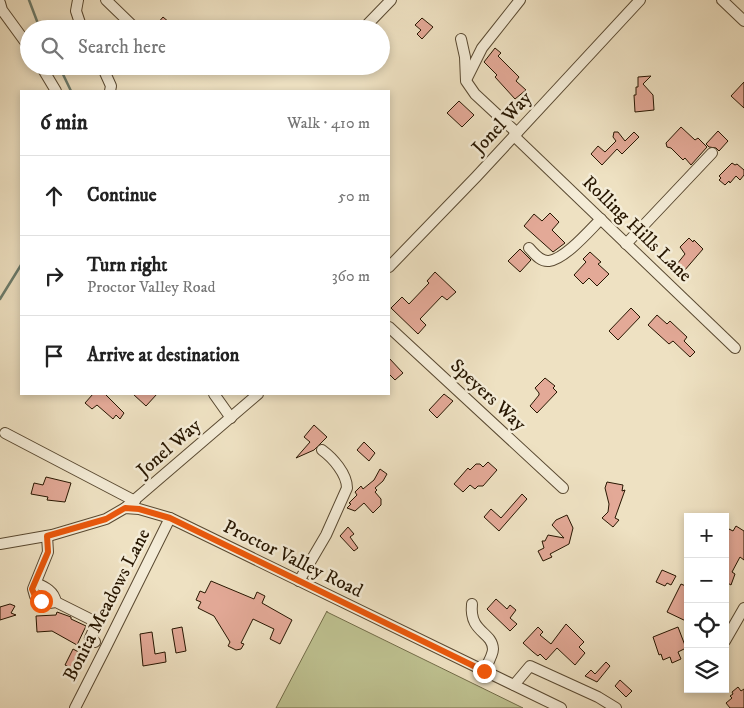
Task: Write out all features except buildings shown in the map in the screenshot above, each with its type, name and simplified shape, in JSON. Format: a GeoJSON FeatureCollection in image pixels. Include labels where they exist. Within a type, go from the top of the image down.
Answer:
{"type":"FeatureCollection","features":[{"type":"Feature","properties":{"kind":"street"},"geometry":{"type":"LineString","coordinates":[[78,0],[76,12],[79,20]]}},
{"type":"Feature","properties":{"kind":"street"},"geometry":{"type":"LineString","coordinates":[[106,0],[127,20]]}},
{"type":"Feature","properties":{"kind":"street"},"geometry":{"type":"LineString","coordinates":[[371,20],[390,0]]}},
{"type":"Feature","properties":{"kind":"street"},"geometry":{"type":"LineString","coordinates":[[466,81],[482,48],[520,0]]}},
{"type":"Feature","properties":{"kind":"street"},"geometry":{"type":"LineString","coordinates":[[722,0],[744,21]]}},
{"type":"Feature","properties":{"kind":"street","name":"Jonel Way"},"geometry":{"type":"LineString","coordinates":[[390,266],[515,134],[634,2]]}},
{"type":"Feature","properties":{"kind":"street"},"geometry":{"type":"LineString","coordinates":[[0,3],[2,10],[20,35]]}},
{"type":"Feature","properties":{"kind":"street"},"geometry":{"type":"LineString","coordinates":[[461,39],[465,57],[466,81]]}},
{"type":"Feature","properties":{"kind":"street"},"geometry":{"type":"LineString","coordinates":[[46,75],[55,90]]}},
{"type":"Feature","properties":{"kind":"street"},"geometry":{"type":"LineString","coordinates":[[106,75],[111,86],[110,90]]}},
{"type":"Feature","properties":{"kind":"street","name":"Rolling Hills Lane"},"geometry":{"type":"LineString","coordinates":[[466,81],[475,94],[601,220],[735,348]]}},
{"type":"Feature","properties":{"kind":"street"},"geometry":{"type":"LineString","coordinates":[[626,244],[712,153]]}},
{"type":"Feature","properties":{"kind":"street"},"geometry":{"type":"LineString","coordinates":[[529,248],[543,260],[549,261],[557,258],[565,254],[601,220]]}},
{"type":"Feature","properties":{"kind":"street","name":"Speyers Way"},"geometry":{"type":"LineString","coordinates":[[390,328],[563,488]]}},
{"type":"Feature","properties":{"kind":"street"},"geometry":{"type":"LineString","coordinates":[[215,395],[231,418]]}},
{"type":"Feature","properties":{"kind":"street","name":"Jonel Way"},"geometry":{"type":"LineString","coordinates":[[125,508],[257,395]]}},
{"type":"Feature","properties":{"kind":"street"},"geometry":{"type":"LineString","coordinates":[[5,433],[135,501]]}},
{"type":"Feature","properties":{"kind":"street"},"geometry":{"type":"LineString","coordinates":[[299,581],[326,536],[347,488],[347,481],[343,474],[322,450]]}},
{"type":"Feature","properties":{"kind":"street"},"geometry":{"type":"LineString","coordinates":[[0,544],[47,536],[106,519],[125,508]]}},
{"type":"Feature","properties":{"kind":"street","name":"Proctor Valley Road"},"geometry":{"type":"LineString","coordinates":[[125,508],[139,509],[170,518],[561,708]]}},
{"type":"Feature","properties":{"kind":"street","name":"Bonita Meadows Lane"},"geometry":{"type":"LineString","coordinates":[[74,708],[106,648],[170,518]]}},
{"type":"Feature","properties":{"kind":"street"},"geometry":{"type":"LineString","coordinates":[[47,536],[48,552],[32,589],[35,596],[41,601],[56,602],[92,620],[94,629],[90,638],[95,642]]}},
{"type":"Feature","properties":{"kind":"street"},"geometry":{"type":"LineString","coordinates":[[472,604],[471,612],[476,626],[490,639],[493,649],[484,671]]}},
{"type":"Feature","properties":{"kind":"street"},"geometry":{"type":"LineString","coordinates":[[729,634],[744,608]]}},
{"type":"Feature","properties":{"kind":"street"},"geometry":{"type":"LineString","coordinates":[[514,685],[530,666],[598,697],[616,708]]}},
{"type":"Feature","properties":{"kind":"green space"},"geometry":{"type":"Polygon","coordinates":[[[327,612],[523,708],[276,708],[327,612]]]}},
{"type":"Feature","properties":{"kind":"waterway"},"geometry":{"type":"LineString","coordinates":[[29,0],[37,20]]}},
{"type":"Feature","properties":{"kind":"waterway"},"geometry":{"type":"LineString","coordinates":[[63,75],[71,90]]}},
{"type":"Feature","properties":{"kind":"waterway"},"geometry":{"type":"LineString","coordinates":[[0,299],[20,267]]}},
{"type":"Feature","properties":{"kind":"route"},"geometry":{"type":"LineString","coordinates":[[41,601],[35,596],[32,589],[48,552],[47,536],[106,519],[125,508],[139,509],[170,518],[484,671]]}}]}
